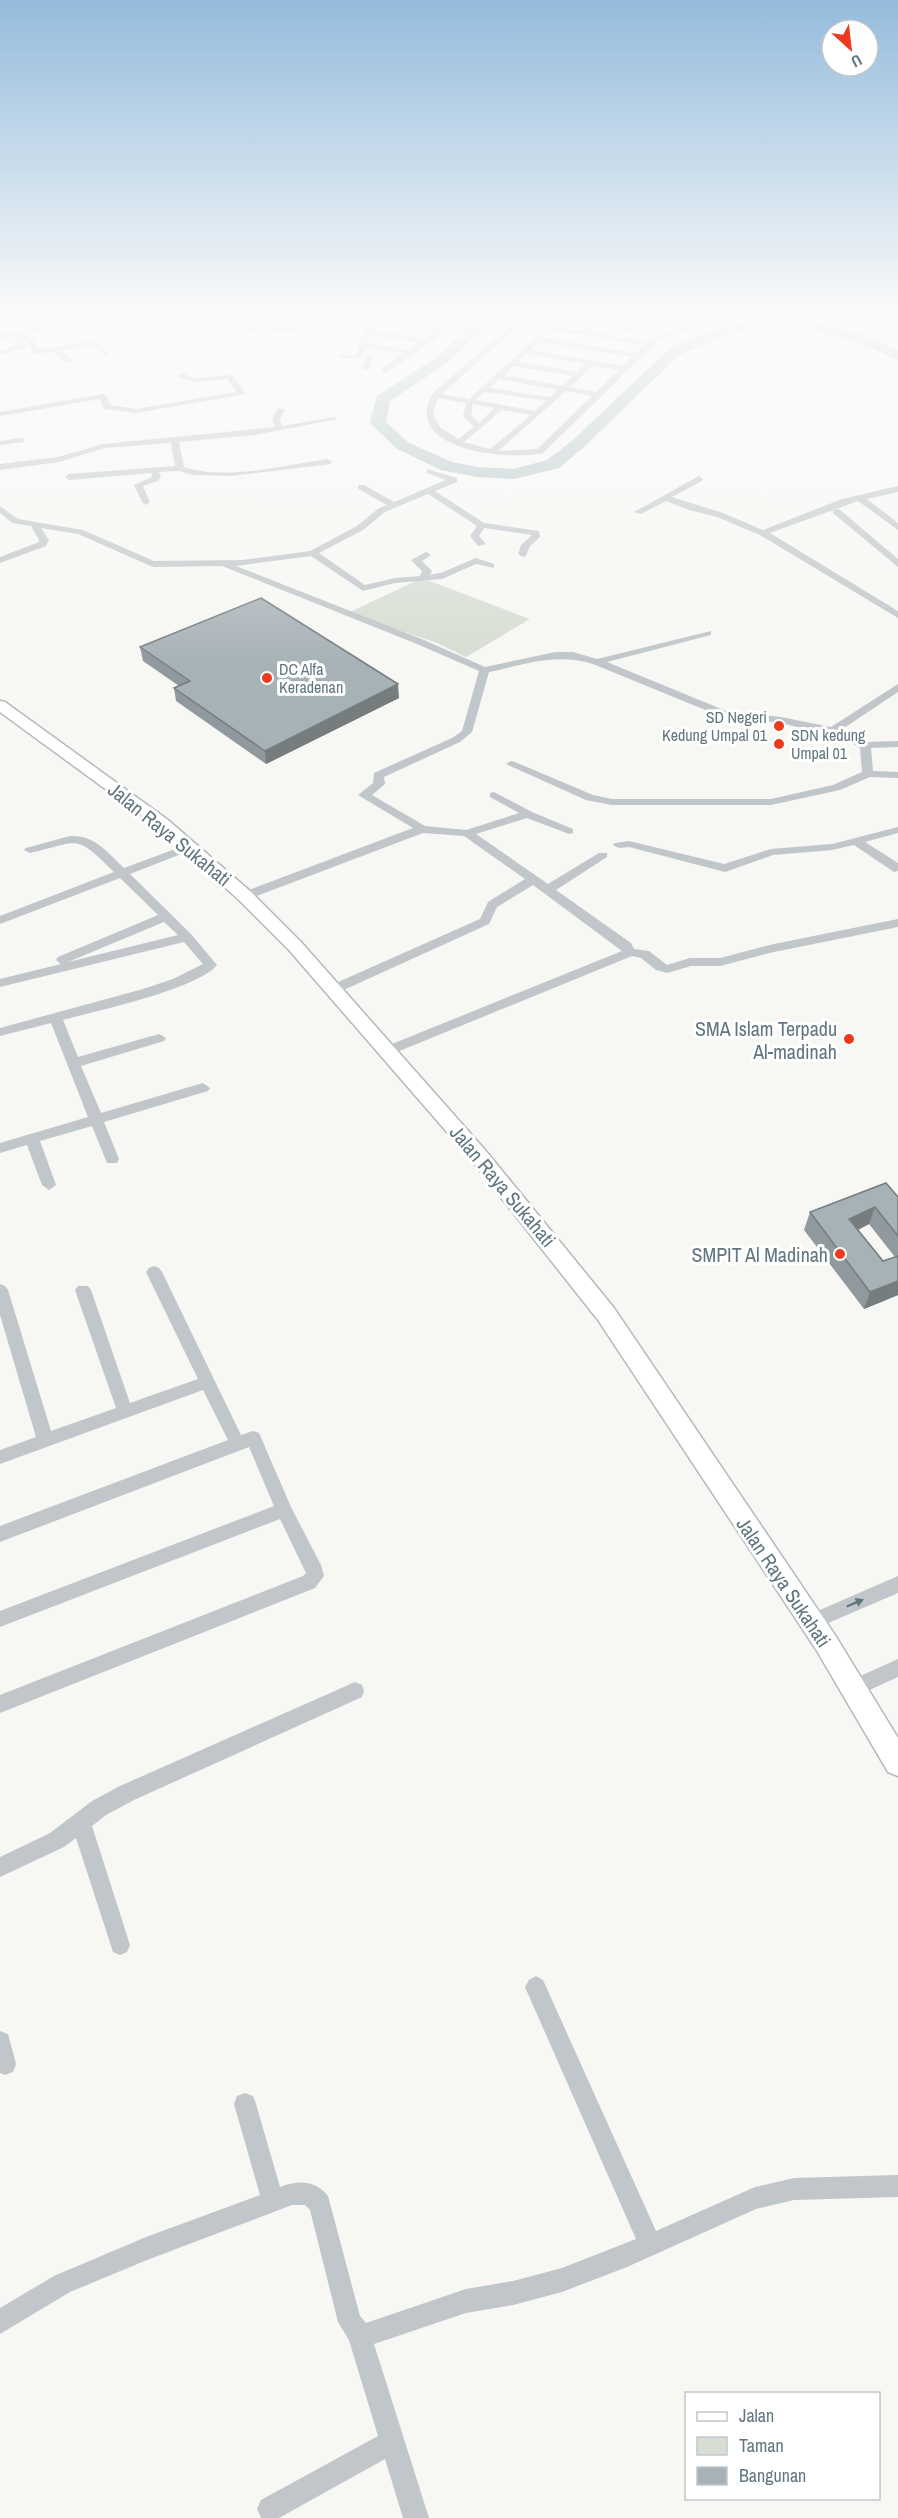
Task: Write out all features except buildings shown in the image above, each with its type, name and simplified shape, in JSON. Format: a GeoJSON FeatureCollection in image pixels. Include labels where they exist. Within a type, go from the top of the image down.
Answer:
{"type":"FeatureCollection","features":[{"type":"Feature","properties":{"kind":"main road","name":"Jalan Raya Sukahati"},"geometry":{"type":"LineString","coordinates":[[0,705],[47,737],[186,843],[244,896],[295,946],[535,1224],[606,1314],[812,1622],[898,1763]]}},
{"type":"Feature","properties":{"kind":"street"},"geometry":{"type":"LineString","coordinates":[[0,467],[59,459],[103,446],[257,433]]}},
{"type":"Feature","properties":{"kind":"street"},"geometry":{"type":"LineString","coordinates":[[444,433],[457,443],[492,452],[529,454],[540,451],[560,433]]}},
{"type":"Feature","properties":{"kind":"street"},"geometry":{"type":"LineString","coordinates":[[457,443],[471,433]]}},
{"type":"Feature","properties":{"kind":"street"},"geometry":{"type":"LineString","coordinates":[[492,452],[515,433]]}},
{"type":"Feature","properties":{"kind":"street"},"geometry":{"type":"LineString","coordinates":[[0,443],[21,440]]}},
{"type":"Feature","properties":{"kind":"street"},"geometry":{"type":"LineString","coordinates":[[174,440],[185,473]]}},
{"type":"Feature","properties":{"kind":"street"},"geometry":{"type":"LineString","coordinates":[[126,480],[154,470],[185,473],[257,473],[328,462]]}},
{"type":"Feature","properties":{"kind":"street"},"geometry":{"type":"LineString","coordinates":[[69,477],[126,480],[138,485],[155,479],[157,477],[154,470]]}},
{"type":"Feature","properties":{"kind":"street"},"geometry":{"type":"LineString","coordinates":[[0,509],[15,521],[80,532],[153,564],[279,559],[313,553],[360,528],[392,504],[453,480],[430,471]]}},
{"type":"Feature","properties":{"kind":"street"},"geometry":{"type":"LineString","coordinates":[[638,512],[699,479]]}},
{"type":"Feature","properties":{"kind":"street"},"geometry":{"type":"LineString","coordinates":[[138,485],[146,502]]}},
{"type":"Feature","properties":{"kind":"street"},"geometry":{"type":"LineString","coordinates":[[361,487],[392,504]]}},
{"type":"Feature","properties":{"kind":"street"},"geometry":{"type":"LineString","coordinates":[[763,533],[859,497],[898,489]]}},
{"type":"Feature","properties":{"kind":"street"},"geometry":{"type":"LineString","coordinates":[[428,490],[482,525],[536,533],[536,537],[526,545],[523,554]]}},
{"type":"Feature","properties":{"kind":"street"},"geometry":{"type":"LineString","coordinates":[[870,495],[898,517]]}},
{"type":"Feature","properties":{"kind":"street"},"geometry":{"type":"LineString","coordinates":[[859,497],[898,527]]}},
{"type":"Feature","properties":{"kind":"street"},"geometry":{"type":"LineString","coordinates":[[667,498],[692,508],[720,515],[763,533],[898,615]]}},
{"type":"Feature","properties":{"kind":"street"},"geometry":{"type":"LineString","coordinates":[[681,516],[692,508]]}},
{"type":"Feature","properties":{"kind":"street"},"geometry":{"type":"LineString","coordinates":[[836,511],[898,564]]}},
{"type":"Feature","properties":{"kind":"street"},"geometry":{"type":"LineString","coordinates":[[481,544],[474,536],[482,525]]}},
{"type":"Feature","properties":{"kind":"street"},"geometry":{"type":"LineString","coordinates":[[0,560],[43,544],[44,540],[35,526]]}},
{"type":"Feature","properties":{"kind":"street"},"geometry":{"type":"LineString","coordinates":[[313,553],[363,588],[373,588],[401,580],[411,581],[424,577],[438,577],[476,561],[491,566]]}},
{"type":"Feature","properties":{"kind":"street"},"geometry":{"type":"LineString","coordinates":[[424,577],[427,571],[416,560],[426,555]]}},
{"type":"Feature","properties":{"kind":"street"},"geometry":{"type":"LineString","coordinates":[[221,562],[344,614],[417,638],[484,669],[555,655],[573,656],[597,662],[724,714],[773,719],[833,730],[864,745],[868,750],[868,774]]}},
{"type":"Feature","properties":{"kind":"street"},"geometry":{"type":"LineString","coordinates":[[885,606],[898,604]]}},
{"type":"Feature","properties":{"kind":"street"},"geometry":{"type":"LineString","coordinates":[[597,662],[708,633]]}},
{"type":"Feature","properties":{"kind":"street"},"geometry":{"type":"LineString","coordinates":[[484,669],[470,726],[463,736],[378,775],[379,784],[364,793],[367,797],[422,828],[467,833],[528,814]]}},
{"type":"Feature","properties":{"kind":"street"},"geometry":{"type":"LineString","coordinates":[[833,730],[898,687]]}},
{"type":"Feature","properties":{"kind":"street"},"geometry":{"type":"LineString","coordinates":[[864,745],[898,744]]}},
{"type":"Feature","properties":{"kind":"street"},"geometry":{"type":"LineString","coordinates":[[511,764],[590,798],[612,802],[771,801],[836,788],[868,774],[898,776]]}},
{"type":"Feature","properties":{"kind":"street"},"geometry":{"type":"LineString","coordinates":[[494,795],[528,814],[569,831]]}},
{"type":"Feature","properties":{"kind":"street"},"geometry":{"type":"LineString","coordinates":[[244,896],[422,828]]}},
{"type":"Feature","properties":{"kind":"street"},"geometry":{"type":"LineString","coordinates":[[619,845],[629,844],[725,868],[781,850],[832,847],[898,830]]}},
{"type":"Feature","properties":{"kind":"street"},"geometry":{"type":"LineString","coordinates":[[467,833],[627,946],[629,952]]}},
{"type":"Feature","properties":{"kind":"street"},"geometry":{"type":"LineString","coordinates":[[0,1032],[154,990],[209,968],[210,961],[93,844],[83,838],[71,838],[30,850]]}},
{"type":"Feature","properties":{"kind":"street"},"geometry":{"type":"LineString","coordinates":[[856,841],[894,868],[898,867]]}},
{"type":"Feature","properties":{"kind":"street"},"geometry":{"type":"LineString","coordinates":[[0,920],[121,873],[148,865],[186,843]]}},
{"type":"Feature","properties":{"kind":"street"},"geometry":{"type":"LineString","coordinates":[[547,890],[603,855]]}},
{"type":"Feature","properties":{"kind":"street"},"geometry":{"type":"LineString","coordinates":[[332,990],[485,921],[492,905],[532,880]]}},
{"type":"Feature","properties":{"kind":"street"},"geometry":{"type":"LineString","coordinates":[[6,981],[167,916]]}},
{"type":"Feature","properties":{"kind":"street"},"geometry":{"type":"LineString","coordinates":[[387,1051],[624,956],[629,952],[645,954],[660,967],[667,969],[690,962],[720,962],[774,948],[898,923]]}},
{"type":"Feature","properties":{"kind":"street"},"geometry":{"type":"LineString","coordinates":[[6,981],[187,937]]}},
{"type":"Feature","properties":{"kind":"street"},"geometry":{"type":"LineString","coordinates":[[56,1017],[112,1159]]}},
{"type":"Feature","properties":{"kind":"street"},"geometry":{"type":"LineString","coordinates":[[75,1063],[159,1038]]}},
{"type":"Feature","properties":{"kind":"street"},"geometry":{"type":"LineString","coordinates":[[0,1148],[203,1088]]}},
{"type":"Feature","properties":{"kind":"street"},"geometry":{"type":"LineString","coordinates":[[32,1138],[49,1185]]}},
{"type":"Feature","properties":{"kind":"street"},"geometry":{"type":"LineString","coordinates":[[154,1272],[238,1445]]}},
{"type":"Feature","properties":{"kind":"street"},"geometry":{"type":"LineString","coordinates":[[0,1290],[46,1441]]}},
{"type":"Feature","properties":{"kind":"street"},"geometry":{"type":"LineString","coordinates":[[83,1290],[125,1411]]}},
{"type":"Feature","properties":{"kind":"street"},"geometry":{"type":"LineString","coordinates":[[0,1457],[208,1382]]}},
{"type":"Feature","properties":{"kind":"street"},"geometry":{"type":"LineString","coordinates":[[0,1534],[253,1438],[284,1510],[315,1570],[313,1579],[309,1582],[0,1704]]}},
{"type":"Feature","properties":{"kind":"street"},"geometry":{"type":"LineString","coordinates":[[0,1619],[284,1510]]}},
{"type":"Feature","properties":{"kind":"street"},"geometry":{"type":"LineString","coordinates":[[812,1622],[898,1584]]}},
{"type":"Feature","properties":{"kind":"street"},"geometry":{"type":"LineString","coordinates":[[854,1688],[898,1668]]}},
{"type":"Feature","properties":{"kind":"street"},"geometry":{"type":"LineString","coordinates":[[0,1867],[49,1844],[99,1808],[127,1793],[355,1691]]}},
{"type":"Feature","properties":{"kind":"street"},"geometry":{"type":"LineString","coordinates":[[81,1822],[120,1946]]}},
{"type":"Feature","properties":{"kind":"street"},"geometry":{"type":"LineString","coordinates":[[536,1987],[650,2244]]}},
{"type":"Feature","properties":{"kind":"street"},"geometry":{"type":"LineString","coordinates":[[0,2042],[5,2064]]}},
{"type":"Feature","properties":{"kind":"street"},"geometry":{"type":"LineString","coordinates":[[245,2104],[273,2201]]}},
{"type":"Feature","properties":{"kind":"street"},"geometry":{"type":"LineString","coordinates":[[359,2334],[366,2335],[466,2301],[513,2293],[562,2280],[755,2198],[794,2189],[898,2186]]}},
{"type":"Feature","properties":{"kind":"street"},"geometry":{"type":"LineString","coordinates":[[0,2322],[62,2284],[146,2249],[292,2193],[304,2192],[313,2196],[320,2204],[350,2322],[359,2334],[416,2518]]}},
{"type":"Feature","properties":{"kind":"street"},"geometry":{"type":"LineString","coordinates":[[270,2509],[391,2442]]}},
{"type":"Feature","properties":{"kind":"green space"},"geometry":{"type":"Polygon","coordinates":[[[422,578],[530,619],[466,657],[437,643],[348,613],[422,578]]]}},
{"type":"Feature","properties":{"kind":"waterway"},"geometry":{"type":"LineString","coordinates":[[388,433],[403,446],[447,466],[477,472],[514,474],[553,464],[590,433]]}},
{"type":"Feature","properties":{"kind":"place","name":"DC Alfa Keradenan"},"geometry":{"type":"Point","coordinates":[267,678]}},
{"type":"Feature","properties":{"kind":"place","name":"SD Negeri Kedung Umpal 01"},"geometry":{"type":"Point","coordinates":[779,726]}},
{"type":"Feature","properties":{"kind":"place","name":"SDN kedung Umpal 01"},"geometry":{"type":"Point","coordinates":[779,744]}},
{"type":"Feature","properties":{"kind":"place","name":"SMA Islam Terpadu Al-madinah"},"geometry":{"type":"Point","coordinates":[849,1039]}},
{"type":"Feature","properties":{"kind":"place","name":"SMPIT Al Madinah"},"geometry":{"type":"Point","coordinates":[840,1254]}}]}
